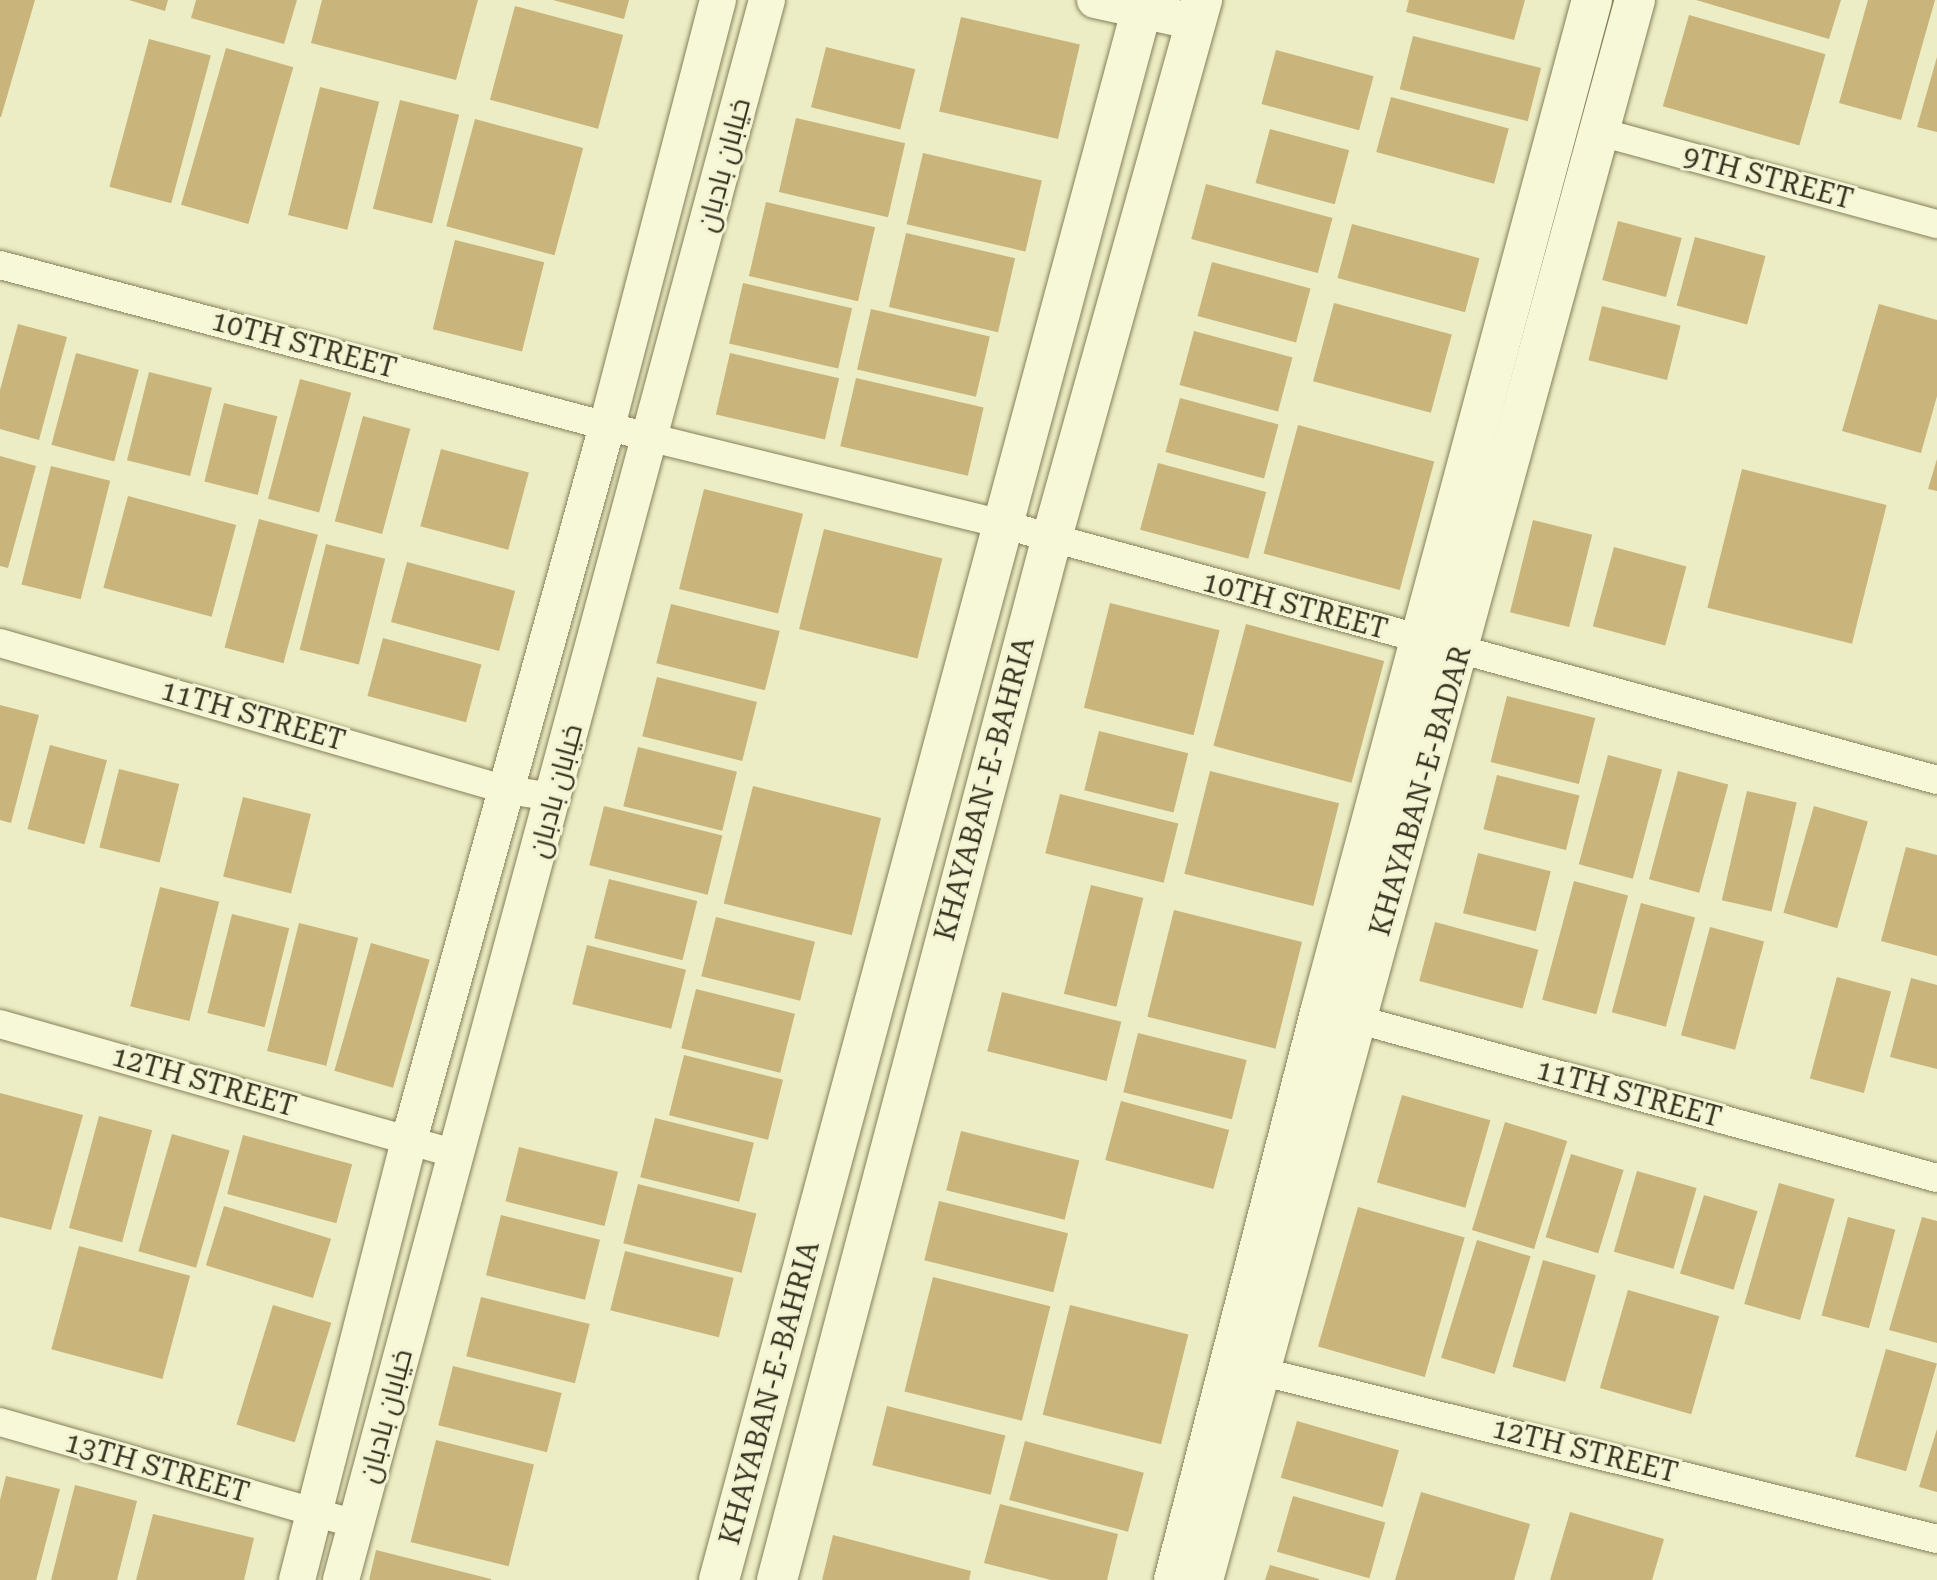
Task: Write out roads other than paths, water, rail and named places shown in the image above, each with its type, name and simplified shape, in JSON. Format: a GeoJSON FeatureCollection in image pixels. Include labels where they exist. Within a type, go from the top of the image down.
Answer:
{"type":"FeatureCollection","features":[{"type":"Feature","properties":{"kind":"main road","name":"KHAYABAN-E-BADAR"},"geometry":{"type":"LineString","coordinates":[[1203,1580],[1247,1368],[1339,1014],[1420,640],[1592,0]]}},
{"type":"Feature","properties":{"kind":"main road","name":"KHAYABAN-E-BADAR"},"geometry":{"type":"LineString","coordinates":[[1339,1014],[1461,650],[1635,0]]}},
{"type":"Feature","properties":{"kind":"main road","name":"KHAYABAN-E-BAHRIA"},"geometry":{"type":"LineString","coordinates":[[719,1580],[1143,6]]}},
{"type":"Feature","properties":{"kind":"main road","name":"KHAYABAN-E-BAHRIA"},"geometry":{"type":"LineString","coordinates":[[777,1580],[1051,541],[1198,11]]}},
{"type":"Feature","properties":{"kind":"main road","name":"KHAYABAN-E-BADAR"},"geometry":{"type":"LineString","coordinates":[[1174,1580],[1247,1368]]}},
{"type":"Feature","properties":{"kind":"street","name":"خیابان بادبان"},"geometry":{"type":"LineString","coordinates":[[297,1580],[409,1140],[607,426],[718,0]]}},
{"type":"Feature","properties":{"kind":"street","name":"خیابان بادبان"},"geometry":{"type":"LineString","coordinates":[[341,1580],[652,438],[767,0]]}},
{"type":"Feature","properties":{"kind":"street"},"geometry":{"type":"LineString","coordinates":[[1095,0],[1198,11]]}},
{"type":"Feature","properties":{"kind":"street","name":"9TH STREET"},"geometry":{"type":"LineString","coordinates":[[1600,132],[1937,224]]}},
{"type":"Feature","properties":{"kind":"street","name":"10TH STREET"},"geometry":{"type":"LineString","coordinates":[[0,265],[652,438],[1005,525],[1051,541],[1937,780]]}},
{"type":"Feature","properties":{"kind":"street","name":"11TH STREET"},"geometry":{"type":"LineString","coordinates":[[0,643],[507,790],[554,797]]}},
{"type":"Feature","properties":{"kind":"street","name":"11TH STREET"},"geometry":{"type":"LineString","coordinates":[[1339,1014],[1937,1178]]}},
{"type":"Feature","properties":{"kind":"street","name":"12TH STREET"},"geometry":{"type":"LineString","coordinates":[[0,1024],[456,1154]]}},
{"type":"Feature","properties":{"kind":"street","name":"12TH STREET"},"geometry":{"type":"LineString","coordinates":[[1247,1368],[1937,1539]]}},
{"type":"Feature","properties":{"kind":"street","name":"13TH STREET"},"geometry":{"type":"LineString","coordinates":[[0,1422],[314,1515],[356,1524]]}}]}
